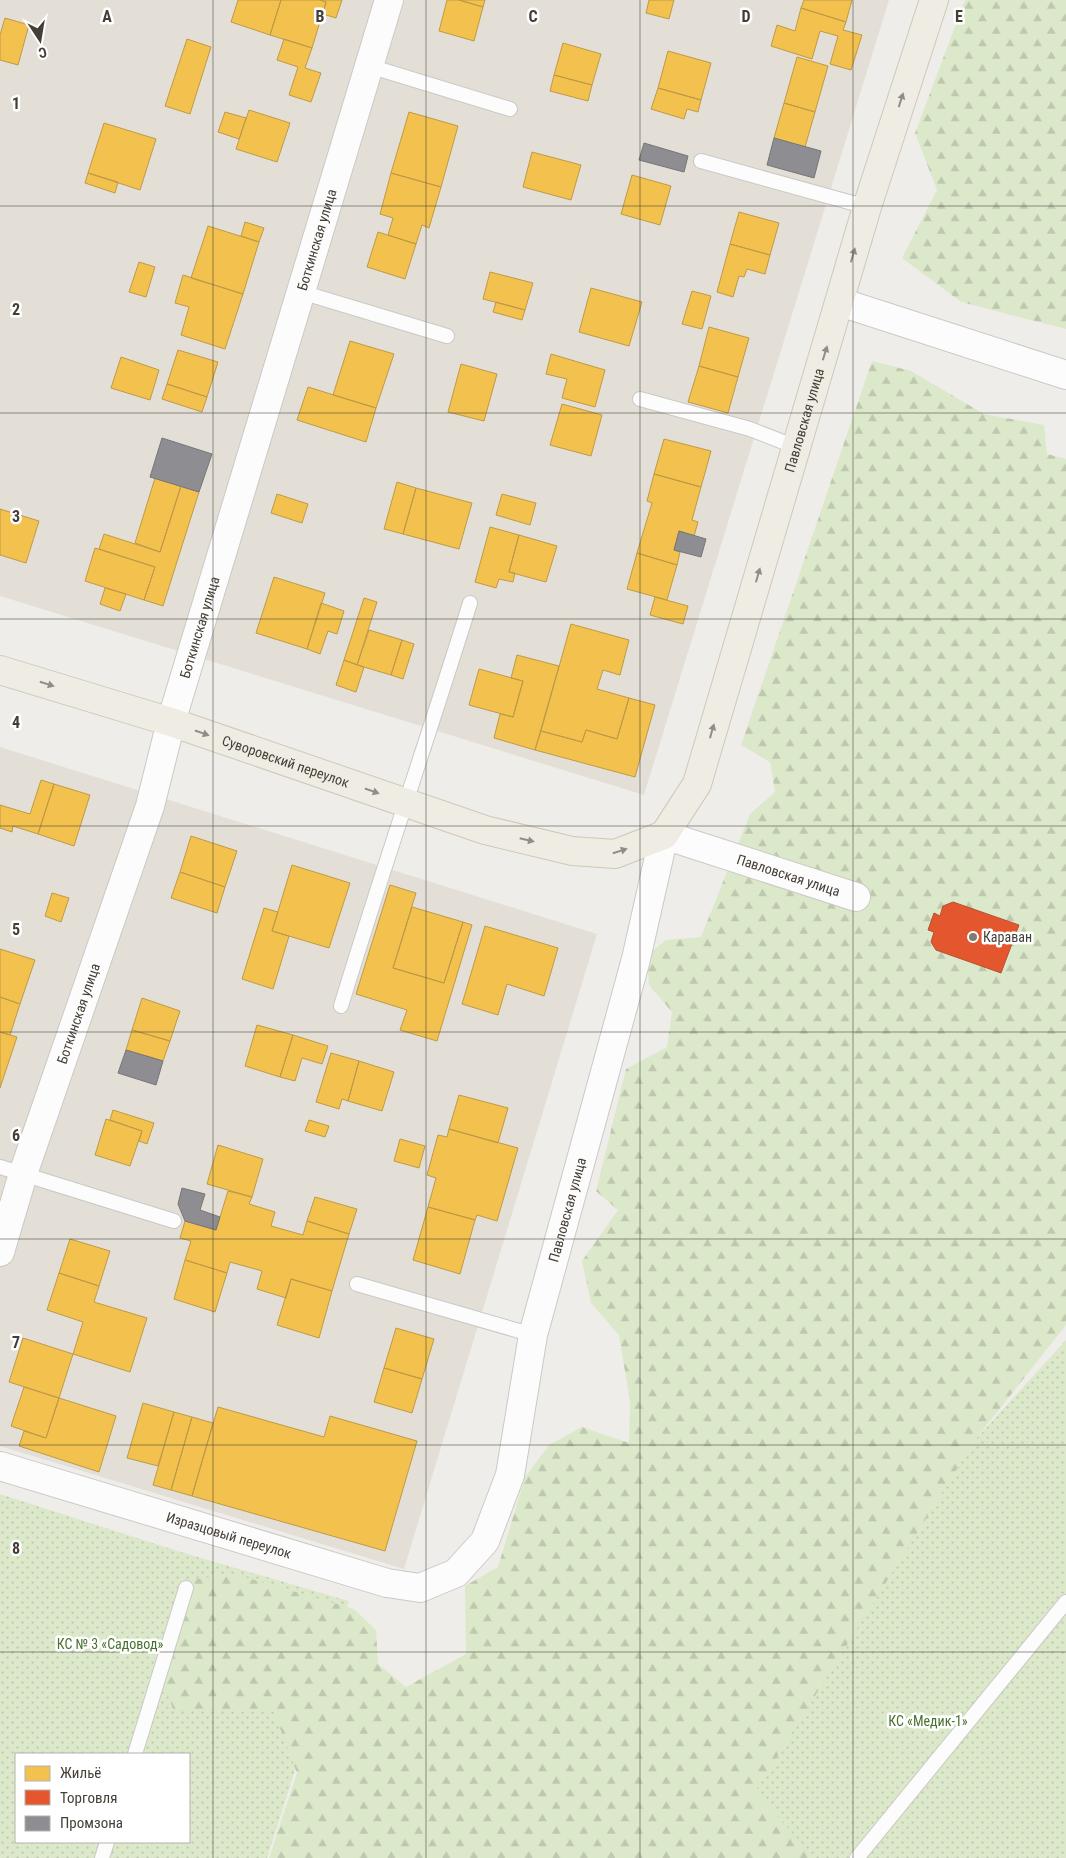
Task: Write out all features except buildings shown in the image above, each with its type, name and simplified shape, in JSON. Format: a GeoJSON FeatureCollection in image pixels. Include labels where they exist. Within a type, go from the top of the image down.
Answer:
{"type":"FeatureCollection","features":[{"type":"Feature","properties":{"kind":"main road","name":"Павловская улица"},"geometry":{"type":"LineString","coordinates":[[664,835],[696,784],[867,208],[934,0]]}},
{"type":"Feature","properties":{"kind":"main road","name":"Суворовский переулок"},"geometry":{"type":"LineString","coordinates":[[0,670],[171,722],[485,830],[572,850],[615,854],[664,835]]}},
{"type":"Feature","properties":{"kind":"street","name":"Боткинская улица"},"geometry":{"type":"LineString","coordinates":[[0,1252],[11,1170],[150,806],[171,722],[389,0]]}},
{"type":"Feature","properties":{"kind":"street"},"geometry":{"type":"LineString","coordinates":[[840,302],[1066,375]]}},
{"type":"Feature","properties":{"kind":"street","name":"Павловская улица"},"geometry":{"type":"LineString","coordinates":[[456,1573],[485,1541],[510,1475],[533,1335],[636,959],[664,835],[856,897]]}},
{"type":"Feature","properties":{"kind":"street","name":"Изразцовый переулок"},"geometry":{"type":"LineString","coordinates":[[0,1466],[387,1583],[420,1588],[456,1573]]}},
{"type":"Feature","properties":{"kind":"lane"},"geometry":{"type":"LineString","coordinates":[[370,66],[510,109]]}},
{"type":"Feature","properties":{"kind":"lane"},"geometry":{"type":"LineString","coordinates":[[701,161],[867,208]]}},
{"type":"Feature","properties":{"kind":"lane"},"geometry":{"type":"LineString","coordinates":[[301,292],[447,336]]}},
{"type":"Feature","properties":{"kind":"lane"},"geometry":{"type":"LineString","coordinates":[[640,399],[750,430],[796,447]]}},
{"type":"Feature","properties":{"kind":"lane"},"geometry":{"type":"LineString","coordinates":[[341,1006],[380,878],[470,603]]}},
{"type":"Feature","properties":{"kind":"lane"},"geometry":{"type":"LineString","coordinates":[[11,1170],[174,1221]]}},
{"type":"Feature","properties":{"kind":"lane"},"geometry":{"type":"LineString","coordinates":[[357,1284],[533,1335]]}},
{"type":"Feature","properties":{"kind":"lane"},"geometry":{"type":"LineString","coordinates":[[134,1753],[186,1588]]}},
{"type":"Feature","properties":{"kind":"lane"},"geometry":{"type":"LineString","coordinates":[[857,1858],[1066,1602]]}},
{"type":"Feature","properties":{"kind":"lane"},"geometry":{"type":"LineString","coordinates":[[102,1858],[107,1843]]}},
{"type":"Feature","properties":{"kind":"shaded area"},"geometry":{"type":"Polygon","coordinates":[[[0,0],[889,0],[644,795],[0,596],[0,0]]]}},
{"type":"Feature","properties":{"kind":"shaded area"},"geometry":{"type":"Polygon","coordinates":[[[0,747],[597,934],[404,1569],[0,1446],[0,747]]]}},
{"type":"Feature","properties":{"kind":"green space"},"geometry":{"type":"Polygon","coordinates":[[[965,0],[1066,0],[1066,329],[961,302],[902,258],[937,190],[915,133],[965,0]]]}},
{"type":"Feature","properties":{"kind":"green space"},"geometry":{"type":"Polygon","coordinates":[[[872,361],[911,371],[984,414],[1044,425],[1047,454],[1066,459],[1066,1325],[975,1440],[755,1792],[815,1858],[269,1858],[297,1773],[274,1712],[173,1710],[162,1673],[191,1580],[234,1574],[354,1609],[376,1630],[378,1664],[406,1687],[466,1654],[465,1586],[498,1567],[525,1477],[549,1445],[582,1427],[629,1443],[630,1402],[619,1335],[591,1303],[582,1261],[618,1210],[596,1191],[626,1069],[667,1047],[672,1012],[649,985],[647,955],[666,940],[701,937],[750,814],[775,792],[770,762],[741,745],[872,361]]]}},
{"type":"Feature","properties":{"kind":"green space","name":"КС «Медик-1»"},"geometry":{"type":"Polygon","coordinates":[[[1066,1340],[1066,1858],[686,1858],[975,1440],[1066,1340]]]}},
{"type":"Feature","properties":{"kind":"green space","name":"КС № 3 «Садовод»"},"geometry":{"type":"Polygon","coordinates":[[[0,1494],[184,1553],[349,1601],[267,1858],[0,1858],[0,1494]]]}},
{"type":"Feature","properties":{"kind":"place","name":"Караван"},"geometry":{"type":"Point","coordinates":[973,937]}}]}
